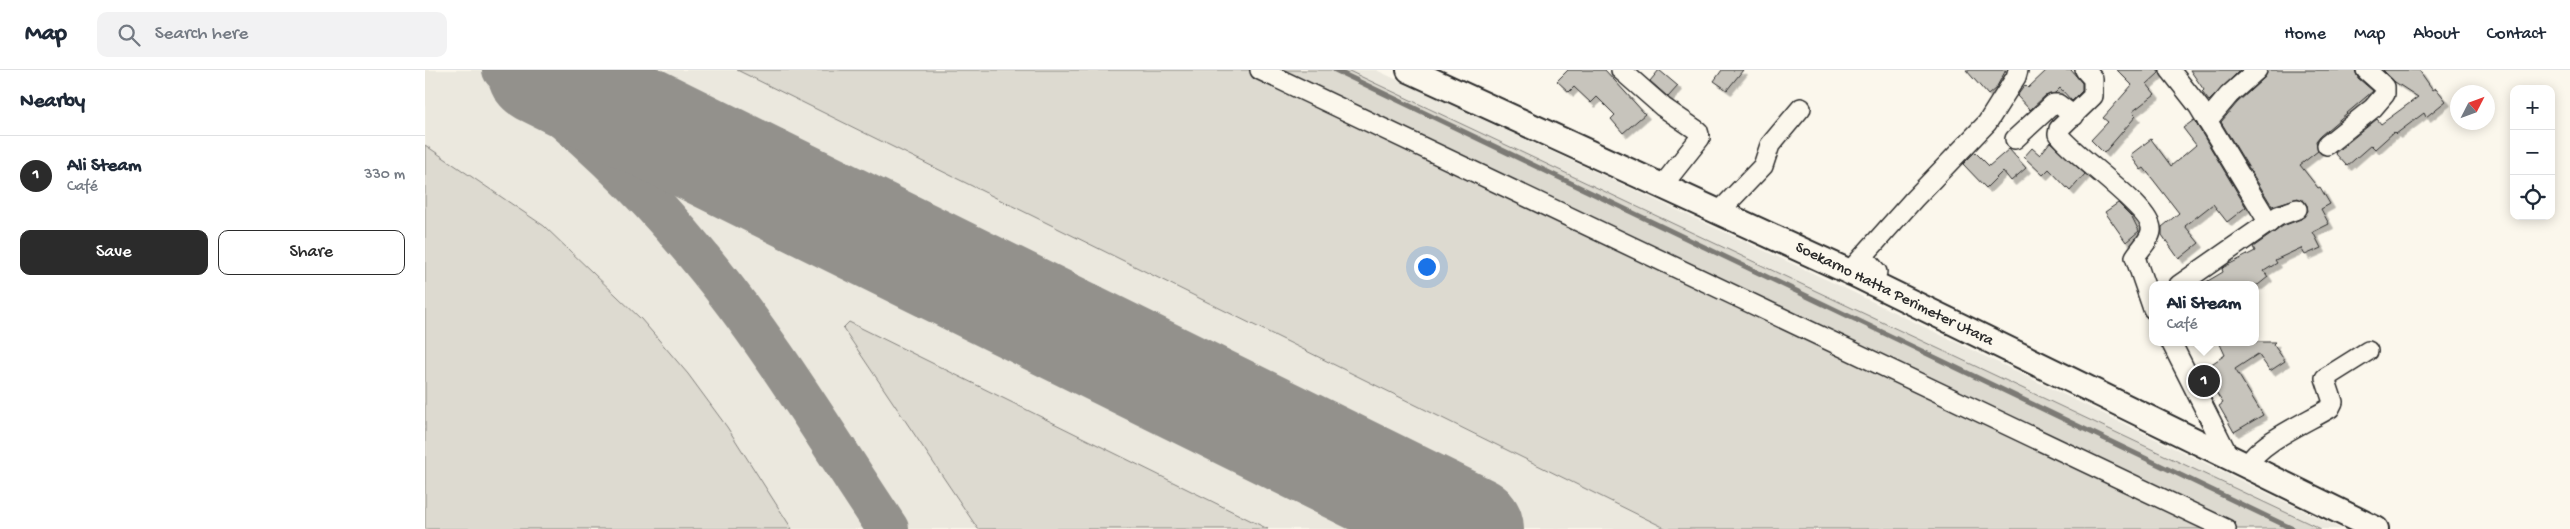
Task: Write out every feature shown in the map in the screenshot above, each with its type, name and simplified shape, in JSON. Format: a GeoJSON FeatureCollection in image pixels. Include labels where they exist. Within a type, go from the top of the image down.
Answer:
{"type":"FeatureCollection","features":[{"type":"Feature","properties":{"kind":"main road","name":"Soekarno Hatta Perimeter Utara"},"geometry":{"type":"LineString","coordinates":[[1409,70],[1718,213],[1859,271],[2239,463],[2376,529]]}},
{"type":"Feature","properties":{"kind":"street"},"geometry":{"type":"LineString","coordinates":[[1260,70],[2226,529]]}},
{"type":"Feature","properties":{"kind":"street"},"geometry":{"type":"LineString","coordinates":[[1621,70],[1663,107],[1698,131],[1700,138],[1662,186]]}},
{"type":"Feature","properties":{"kind":"street"},"geometry":{"type":"LineString","coordinates":[[1859,271],[1914,199],[1987,123],[2016,77],[2018,70]]}},
{"type":"Feature","properties":{"kind":"street"},"geometry":{"type":"LineString","coordinates":[[2085,70],[2093,79],[2093,96],[2059,129],[2061,137],[2125,194],[2151,224],[2151,233],[2135,257],[2149,295]]}},
{"type":"Feature","properties":{"kind":"street"},"geometry":{"type":"LineString","coordinates":[[2170,70],[2199,107],[2269,223]]}},
{"type":"Feature","properties":{"kind":"street"},"geometry":{"type":"LineString","coordinates":[[2207,121],[2229,95],[2257,70]]}},
{"type":"Feature","properties":{"kind":"street"},"geometry":{"type":"LineString","coordinates":[[2327,144],[2373,108],[2385,94],[2385,87],[2366,70]]}},
{"type":"Feature","properties":{"kind":"street"},"geometry":{"type":"LineString","coordinates":[[2015,139],[2053,104],[2058,104],[2074,116]]}},
{"type":"Feature","properties":{"kind":"street"},"geometry":{"type":"LineString","coordinates":[[1718,213],[1763,166],[1770,145],[1801,108]]}},
{"type":"Feature","properties":{"kind":"street"},"geometry":{"type":"LineString","coordinates":[[2185,281],[2278,216],[2297,209]]}},
{"type":"Feature","properties":{"kind":"street"},"geometry":{"type":"LineString","coordinates":[[2173,346],[2239,463],[2250,459],[2263,448],[2330,408],[2333,402],[2325,378],[2369,351]]}},
{"type":"Feature","properties":{"kind":"shaded area"},"geometry":{"type":"Polygon","coordinates":[[[425,70],[1376,70],[1834,283],[2341,529],[425,529],[425,70]]]}},
{"type":"Feature","properties":{"kind":"shaded area"},"geometry":{"type":"Polygon","coordinates":[[[737,70],[1347,70],[2321,529],[1667,529],[737,70]]]}},
{"type":"Feature","properties":{"kind":"shaded area"},"geometry":{"type":"Polygon","coordinates":[[[425,145],[544,226],[641,319],[688,374],[727,427],[792,529],[425,529],[425,145]]]}},
{"type":"Feature","properties":{"kind":"shaded area"},"geometry":{"type":"Polygon","coordinates":[[[849,322],[1268,529],[978,529],[843,328],[849,322]]]}},
{"type":"Feature","properties":{"kind":"building"},"geometry":{"type":"Polygon","coordinates":[[[1568,70],[1605,70],[1645,114],[1623,133],[1611,119],[1615,115],[1597,97],[1591,103],[1574,87],[1569,92],[1557,81],[1568,70]]]}},
{"type":"Feature","properties":{"kind":"building"},"geometry":{"type":"Polygon","coordinates":[[[1659,70],[1678,86],[1668,97],[1650,81],[1659,70]]]}},
{"type":"Feature","properties":{"kind":"building"},"geometry":{"type":"Polygon","coordinates":[[[1722,70],[1743,70],[1727,90],[1714,81],[1722,70]]]}},
{"type":"Feature","properties":{"kind":"building"},"geometry":{"type":"Polygon","coordinates":[[[1966,70],[2006,70],[1996,88],[1988,95],[1966,70]]]}},
{"type":"Feature","properties":{"kind":"building"},"geometry":{"type":"Polygon","coordinates":[[[2047,70],[2071,70],[2082,83],[2082,91],[2072,101],[2060,88],[2055,93],[2045,96],[2030,110],[2017,96],[2025,85],[2028,88],[2047,70]]]}},
{"type":"Feature","properties":{"kind":"building"},"geometry":{"type":"Polygon","coordinates":[[[2117,70],[2159,70],[2159,73],[2147,84],[2155,94],[2132,112],[2136,116],[2104,153],[2091,140],[2108,122],[2103,118],[2132,85],[2117,70]]]}},
{"type":"Feature","properties":{"kind":"building"},"geometry":{"type":"Polygon","coordinates":[[[2190,70],[2240,70],[2209,101],[2190,70]]]}},
{"type":"Feature","properties":{"kind":"building"},"geometry":{"type":"Polygon","coordinates":[[[2268,70],[2355,70],[2358,78],[2373,91],[2320,136],[2316,141],[2318,151],[2300,165],[2318,188],[2320,187],[2330,204],[2321,209],[2329,224],[2313,232],[2321,248],[2305,255],[2301,248],[2275,260],[2277,263],[2264,271],[2268,277],[2259,284],[2259,281],[2208,281],[2223,272],[2222,269],[2224,267],[2255,251],[2253,247],[2283,226],[2301,219],[2308,211],[2307,205],[2298,198],[2272,206],[2221,122],[2237,103],[2264,78],[2268,70]]]}},
{"type":"Feature","properties":{"kind":"building"},"geometry":{"type":"Polygon","coordinates":[[[2383,70],[2419,70],[2433,90],[2436,88],[2446,101],[2426,117],[2424,113],[2396,134],[2394,132],[2375,149],[2371,145],[2347,166],[2335,153],[2377,119],[2381,124],[2418,97],[2395,82],[2383,70]]]}},
{"type":"Feature","properties":{"kind":"building"},"geometry":{"type":"Polygon","coordinates":[[[2194,120],[2246,207],[2227,222],[2213,204],[2185,226],[2199,243],[2179,259],[2162,235],[2162,227],[2179,213],[2144,168],[2141,170],[2130,155],[2151,139],[2171,166],[2196,145],[2183,128],[2194,120]]]}},
{"type":"Feature","properties":{"kind":"building"},"geometry":{"type":"Polygon","coordinates":[[[2050,142],[2085,174],[2070,191],[2049,169],[2043,175],[2024,157],[2032,148],[2040,155],[2050,142]]]}},
{"type":"Feature","properties":{"kind":"building"},"geometry":{"type":"Polygon","coordinates":[[[2009,149],[2026,168],[2011,181],[2003,171],[1986,188],[1963,164],[1975,152],[1989,166],[2009,149]]]}},
{"type":"Feature","properties":{"kind":"building"},"geometry":{"type":"Polygon","coordinates":[[[2118,203],[2132,217],[2139,231],[2126,242],[2105,212],[2118,203]]]}},
{"type":"Feature","properties":{"kind":"building"},"geometry":{"type":"Polygon","coordinates":[[[2259,342],[2275,342],[2273,344],[2285,361],[2270,371],[2258,354],[2235,369],[2263,415],[2234,432],[2219,406],[2223,403],[2201,371],[2225,355],[2221,346],[2259,346],[2259,342]]]}},
{"type":"Feature","properties":{"kind":"waterway"},"geometry":{"type":"LineString","coordinates":[[1335,70],[2293,529]]}},
{"type":"Feature","properties":{"kind":"taxiway"},"geometry":{"type":"LineString","coordinates":[[503,70],[557,112],[607,158],[632,182],[700,258],[726,290],[774,357],[888,529]]}},
{"type":"Feature","properties":{"kind":"runway"},"geometry":{"type":"LineString","coordinates":[[541,70],[1470,529]]}},
{"type":"Feature","properties":{"kind":"place","name":"Ali Steam"},"geometry":{"type":"Point","coordinates":[2204,381]}}]}
